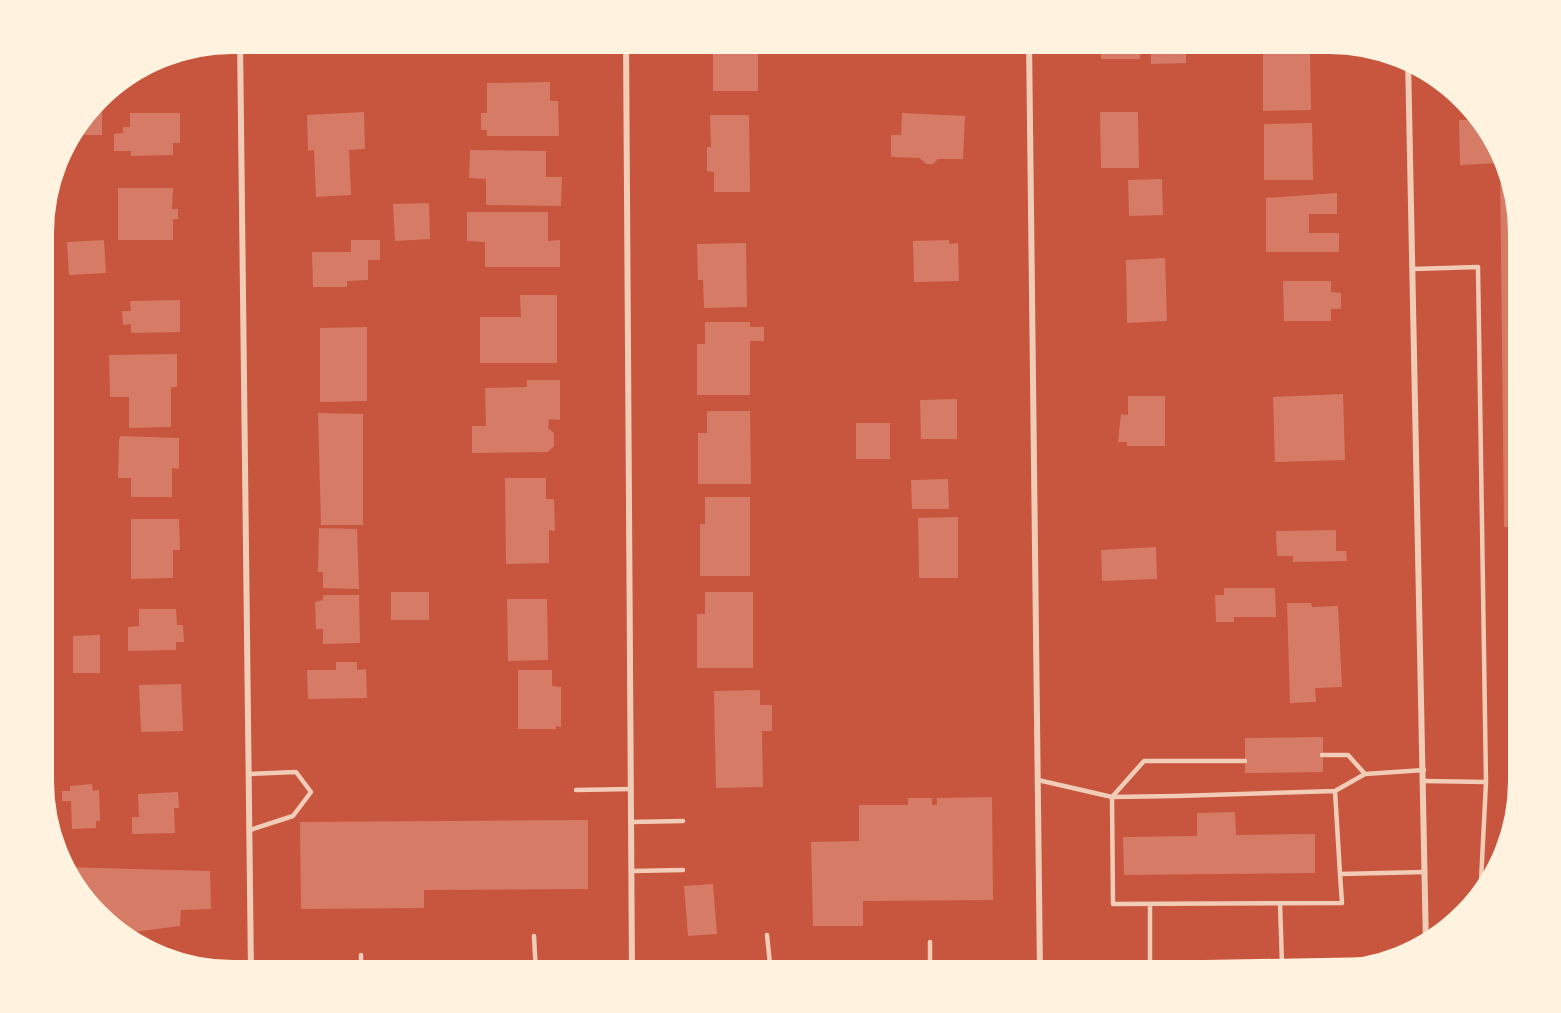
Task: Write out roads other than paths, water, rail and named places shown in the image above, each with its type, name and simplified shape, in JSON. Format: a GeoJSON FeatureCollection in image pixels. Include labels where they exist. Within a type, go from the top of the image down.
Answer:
{"type":"FeatureCollection","features":[{"type":"Feature","properties":{"kind":"street"},"geometry":{"type":"LineString","coordinates":[[240,50],[251,964]]}},
{"type":"Feature","properties":{"kind":"street"},"geometry":{"type":"LineString","coordinates":[[626,50],[632,964]]}},
{"type":"Feature","properties":{"kind":"street"},"geometry":{"type":"LineString","coordinates":[[1029,50],[1040,963]]}},
{"type":"Feature","properties":{"kind":"street"},"geometry":{"type":"LineString","coordinates":[[1408,67],[1426,935]]}},
{"type":"Feature","properties":{"kind":"lane"},"geometry":{"type":"LineString","coordinates":[[1413,269],[1478,267],[1486,782],[1482,881]]}},
{"type":"Feature","properties":{"kind":"lane"},"geometry":{"type":"LineString","coordinates":[[1323,755],[1348,755],[1365,774]]}},
{"type":"Feature","properties":{"kind":"lane"},"geometry":{"type":"LineString","coordinates":[[1245,761],[1144,761],[1113,797],[1113,904],[1342,903],[1335,791]]}},
{"type":"Feature","properties":{"kind":"lane"},"geometry":{"type":"LineString","coordinates":[[1038,780],[1113,797],[1335,791],[1365,774],[1424,770]]}},
{"type":"Feature","properties":{"kind":"lane"},"geometry":{"type":"LineString","coordinates":[[249,774],[296,772],[311,792],[293,816],[250,830]]}},
{"type":"Feature","properties":{"kind":"lane"},"geometry":{"type":"LineString","coordinates":[[1424,781],[1486,782]]}},
{"type":"Feature","properties":{"kind":"lane"},"geometry":{"type":"LineString","coordinates":[[576,790],[631,789]]}},
{"type":"Feature","properties":{"kind":"lane"},"geometry":{"type":"LineString","coordinates":[[632,822],[683,821]]}},
{"type":"Feature","properties":{"kind":"lane"},"geometry":{"type":"LineString","coordinates":[[632,871],[683,870]]}},
{"type":"Feature","properties":{"kind":"lane"},"geometry":{"type":"LineString","coordinates":[[1340,874],[1425,872]]}},
{"type":"Feature","properties":{"kind":"lane"},"geometry":{"type":"LineString","coordinates":[[1280,903],[1282,963]]}},
{"type":"Feature","properties":{"kind":"lane"},"geometry":{"type":"LineString","coordinates":[[1150,904],[1150,963]]}},
{"type":"Feature","properties":{"kind":"lane"},"geometry":{"type":"LineString","coordinates":[[767,935],[770,964]]}},
{"type":"Feature","properties":{"kind":"lane"},"geometry":{"type":"LineString","coordinates":[[534,936],[535,964]]}},
{"type":"Feature","properties":{"kind":"lane"},"geometry":{"type":"LineString","coordinates":[[930,942],[930,963]]}},
{"type":"Feature","properties":{"kind":"lane"},"geometry":{"type":"LineString","coordinates":[[361,955],[361,964]]}}]}
